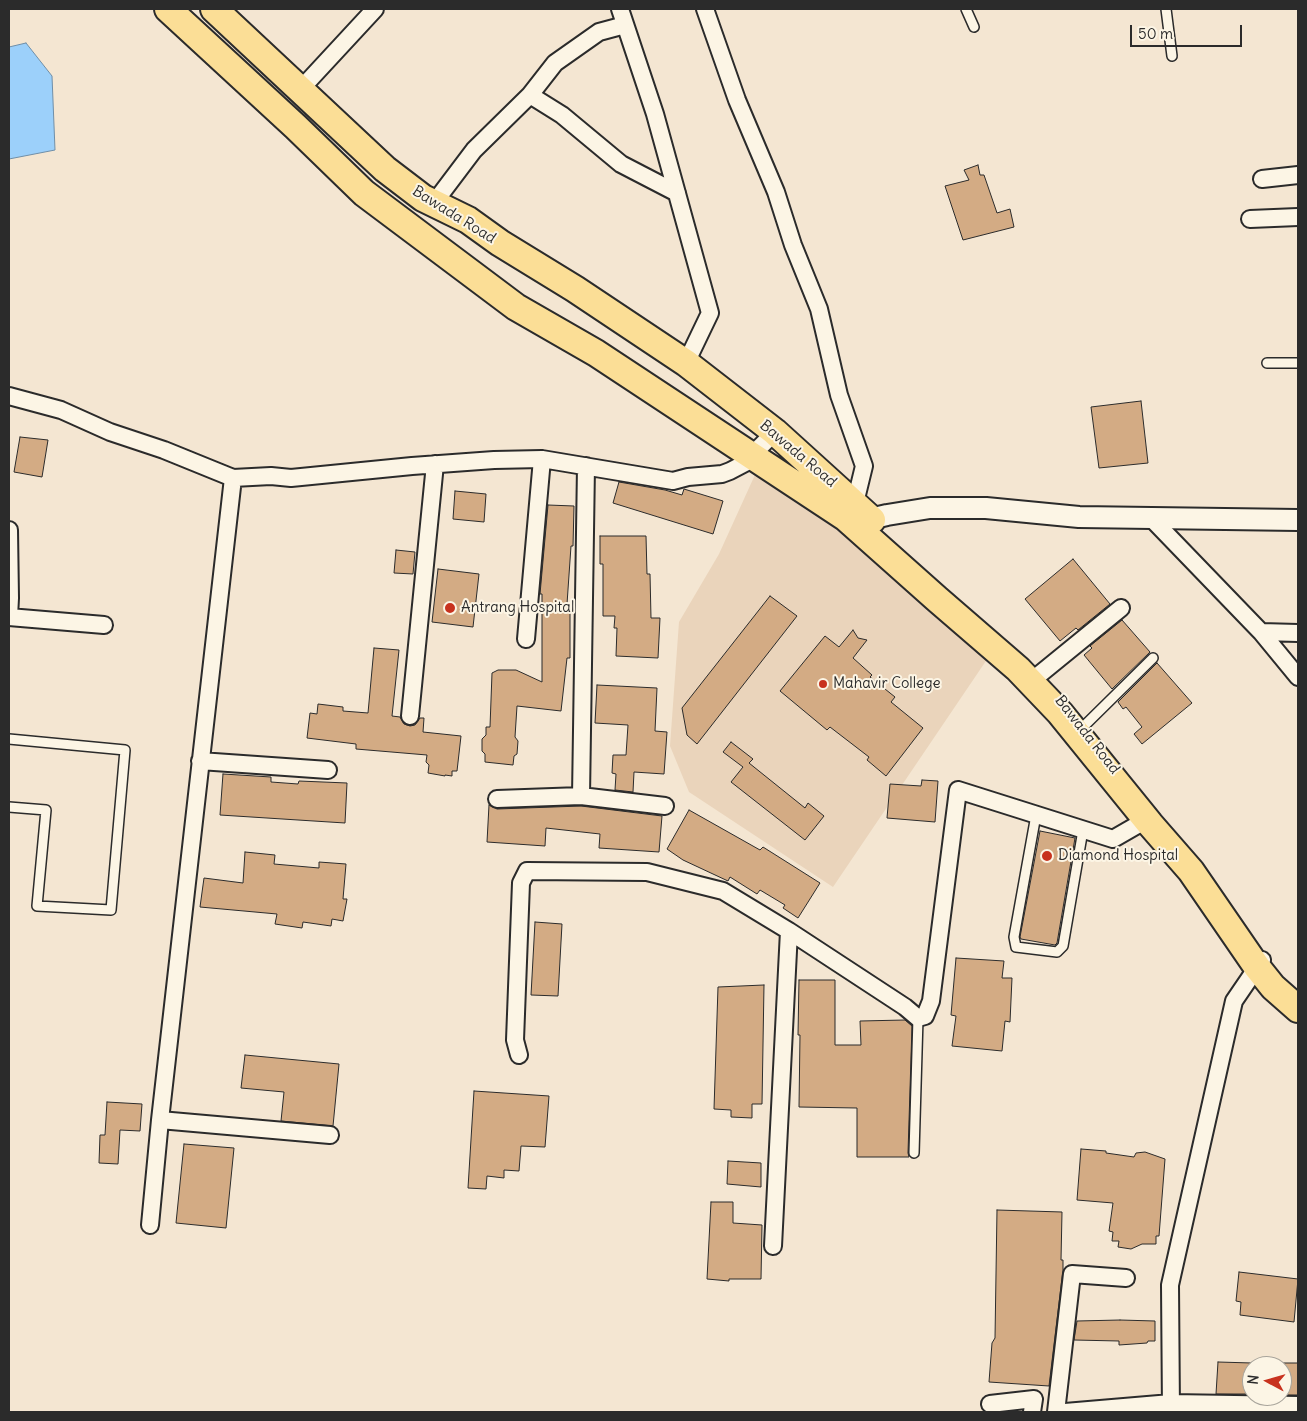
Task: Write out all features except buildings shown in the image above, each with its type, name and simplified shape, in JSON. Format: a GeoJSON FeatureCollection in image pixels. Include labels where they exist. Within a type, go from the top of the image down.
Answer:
{"type":"FeatureCollection","features":[{"type":"Feature","properties":{"kind":"main road"},"geometry":{"type":"LineString","coordinates":[[168,9],[245,79],[364,193],[516,307],[596,353],[752,455],[857,516],[937,599],[1018,669],[1060,713],[1146,820],[1191,870],[1260,961],[1273,987],[1298,1009]]}},
{"type":"Feature","properties":{"kind":"main road","name":"Bawada Road"},"geometry":{"type":"LineString","coordinates":[[214,9],[385,169],[423,198],[468,220],[500,243],[575,289],[686,364],[775,432],[857,516],[890,539],[943,587],[991,626],[1026,658],[1040,674],[1080,729],[1197,868],[1216,895],[1247,928],[1260,961],[1298,990]]}},
{"type":"Feature","properties":{"kind":"street"},"geometry":{"type":"LineString","coordinates":[[300,90],[375,9]]}},
{"type":"Feature","properties":{"kind":"street"},"geometry":{"type":"LineString","coordinates":[[620,9],[654,114],[710,313],[686,364]]}},
{"type":"Feature","properties":{"kind":"street"},"geometry":{"type":"LineString","coordinates":[[705,9],[737,100],[776,192],[793,245],[819,309],[839,395],[864,466],[857,516],[930,508],[986,508],[1079,517],[1298,520]]}},
{"type":"Feature","properties":{"kind":"street"},"geometry":{"type":"LineString","coordinates":[[434,204],[474,150],[530,95],[555,63],[599,32],[626,25]]}},
{"type":"Feature","properties":{"kind":"street"},"geometry":{"type":"LineString","coordinates":[[530,95],[562,115],[621,164],[677,193]]}},
{"type":"Feature","properties":{"kind":"street"},"geometry":{"type":"LineString","coordinates":[[1262,178],[1298,175]]}},
{"type":"Feature","properties":{"kind":"street"},"geometry":{"type":"LineString","coordinates":[[1250,219],[1298,217]]}},
{"type":"Feature","properties":{"kind":"street"},"geometry":{"type":"LineString","coordinates":[[9,396],[62,410],[110,432],[164,450],[232,478],[271,476],[292,478],[436,464],[542,459],[674,480],[688,476],[722,474],[751,460],[752,455],[775,432]]}},
{"type":"Feature","properties":{"kind":"street"},"geometry":{"type":"LineString","coordinates":[[526,639],[542,459]]}},
{"type":"Feature","properties":{"kind":"street"},"geometry":{"type":"LineString","coordinates":[[410,716],[436,464]]}},
{"type":"Feature","properties":{"kind":"street"},"geometry":{"type":"LineString","coordinates":[[581,796],[586,466]]}},
{"type":"Feature","properties":{"kind":"street"},"geometry":{"type":"LineString","coordinates":[[150,1225],[160,1120],[232,478]]}},
{"type":"Feature","properties":{"kind":"street"},"geometry":{"type":"LineString","coordinates":[[1151,518],[1261,632],[1298,677]]}},
{"type":"Feature","properties":{"kind":"street"},"geometry":{"type":"LineString","coordinates":[[9,530],[9,617],[104,625]]}},
{"type":"Feature","properties":{"kind":"street"},"geometry":{"type":"LineString","coordinates":[[1040,674],[1121,608]]}},
{"type":"Feature","properties":{"kind":"street"},"geometry":{"type":"LineString","coordinates":[[1261,632],[1298,633]]}},
{"type":"Feature","properties":{"kind":"street"},"geometry":{"type":"LineString","coordinates":[[200,761],[328,770]]}},
{"type":"Feature","properties":{"kind":"street"},"geometry":{"type":"LineString","coordinates":[[519,1056],[515,1040],[521,883],[527,871],[647,872],[723,891],[789,931],[905,1007],[918,1018],[925,1016],[931,1001],[958,790],[1035,819],[1113,839],[1146,820]]}},
{"type":"Feature","properties":{"kind":"street"},"geometry":{"type":"LineString","coordinates":[[497,799],[581,796],[665,806]]}},
{"type":"Feature","properties":{"kind":"street"},"geometry":{"type":"LineString","coordinates":[[773,1246],[789,931]]}},
{"type":"Feature","properties":{"kind":"street"},"geometry":{"type":"LineString","coordinates":[[1171,1408],[1170,1285],[1234,1001],[1260,961]]}},
{"type":"Feature","properties":{"kind":"street"},"geometry":{"type":"LineString","coordinates":[[160,1120],[330,1134]]}},
{"type":"Feature","properties":{"kind":"street"},"geometry":{"type":"LineString","coordinates":[[1056,1412],[1072,1274],[1126,1278]]}},
{"type":"Feature","properties":{"kind":"street"},"geometry":{"type":"LineString","coordinates":[[990,1404],[1034,1399],[1032,1412]]}},
{"type":"Feature","properties":{"kind":"street"},"geometry":{"type":"LineString","coordinates":[[1065,1412],[1298,1406]]}},
{"type":"Feature","properties":{"kind":"lane"},"geometry":{"type":"LineString","coordinates":[[966,9],[974,26]]}},
{"type":"Feature","properties":{"kind":"lane"},"geometry":{"type":"LineString","coordinates":[[1166,9],[1172,56]]}},
{"type":"Feature","properties":{"kind":"lane"},"geometry":{"type":"LineString","coordinates":[[1267,363],[1298,363]]}},
{"type":"Feature","properties":{"kind":"lane"},"geometry":{"type":"LineString","coordinates":[[1080,729],[1154,658]]}},
{"type":"Feature","properties":{"kind":"lane"},"geometry":{"type":"LineString","coordinates":[[9,739],[125,750],[111,910],[37,906],[46,810],[9,807]]}},
{"type":"Feature","properties":{"kind":"lane"},"geometry":{"type":"LineString","coordinates":[[1035,819],[1014,937],[1016,946],[1057,952],[1063,946],[1082,832]]}},
{"type":"Feature","properties":{"kind":"lane"},"geometry":{"type":"LineString","coordinates":[[914,1153],[918,1018]]}},
{"type":"Feature","properties":{"kind":"shaded area","name":"Mahavir College"},"geometry":{"type":"Polygon","coordinates":[[[759,466],[784,481],[992,652],[833,887],[689,792],[670,746],[679,622],[719,554],[759,466]]]}},
{"type":"Feature","properties":{"kind":"water"},"geometry":{"type":"Polygon","coordinates":[[[26,43],[52,76],[55,150],[9,159],[9,47],[26,43]]]}},
{"type":"Feature","properties":{"kind":"place","name":"Antrang Hospital"},"geometry":{"type":"Point","coordinates":[450,608]}},
{"type":"Feature","properties":{"kind":"place","name":"Mahavir College"},"geometry":{"type":"Point","coordinates":[823,684]}},
{"type":"Feature","properties":{"kind":"place","name":"Diamond Hospital"},"geometry":{"type":"Point","coordinates":[1047,856]}}]}
